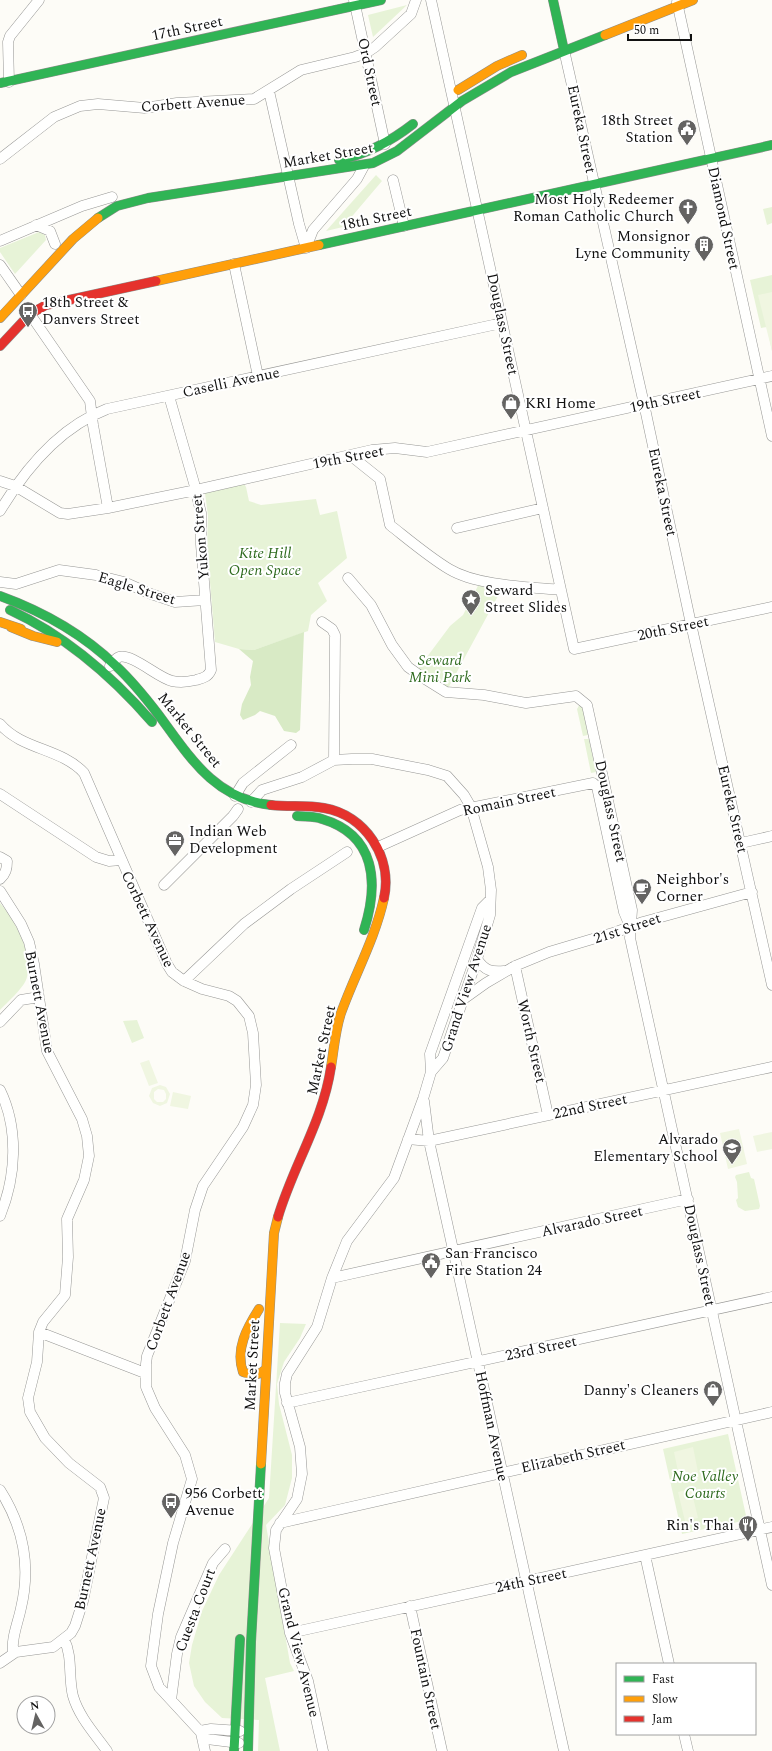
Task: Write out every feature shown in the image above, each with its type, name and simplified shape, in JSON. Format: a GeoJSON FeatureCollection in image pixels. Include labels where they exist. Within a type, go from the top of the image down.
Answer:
{"type":"FeatureCollection","features":[{"type":"Feature","properties":{"kind":"main road","name":"17th Street"},"geometry":{"type":"LineString","coordinates":[[4,82],[355,3],[381,0]]}},
{"type":"Feature","properties":{"kind":"main road","name":"Eureka Street"},"geometry":{"type":"LineString","coordinates":[[553,0],[563,45]]}},
{"type":"Feature","properties":{"kind":"main road"},"geometry":{"type":"LineString","coordinates":[[616,20],[670,0]]}},
{"type":"Feature","properties":{"kind":"main road","name":"Market Street"},"geometry":{"type":"LineString","coordinates":[[188,182],[364,166],[381,160],[397,151],[455,106],[511,72],[563,45],[677,4],[693,0]]}},
{"type":"Feature","properties":{"kind":"main road","name":"Market Street"},"geometry":{"type":"LineString","coordinates":[[553,44],[563,45],[572,37]]}},
{"type":"Feature","properties":{"kind":"main road"},"geometry":{"type":"LineString","coordinates":[[448,97],[498,66],[533,51]]}},
{"type":"Feature","properties":{"kind":"main road","name":"Market Street"},"geometry":{"type":"LineString","coordinates":[[15,292],[79,233],[100,216],[117,206],[148,198],[287,172],[366,153],[386,144],[420,118]]}},
{"type":"Feature","properties":{"kind":"main road","name":"18th Street"},"geometry":{"type":"LineString","coordinates":[[0,346],[30,314],[46,305],[772,145]]}},
{"type":"Feature","properties":{"kind":"main road"},"geometry":{"type":"LineString","coordinates":[[82,216],[94,207],[122,193]]}},
{"type":"Feature","properties":{"kind":"main road"},"geometry":{"type":"LineString","coordinates":[[52,247],[68,231]]}},
{"type":"Feature","properties":{"kind":"main road","name":"Market Street"},"geometry":{"type":"LineString","coordinates":[[0,318],[24,277]]}},
{"type":"Feature","properties":{"kind":"main road","name":"Market Street"},"geometry":{"type":"LineString","coordinates":[[0,596],[38,610],[81,637],[113,663],[143,694],[205,773],[218,785],[250,807]]}},
{"type":"Feature","properties":{"kind":"main road","name":"Market Street"},"geometry":{"type":"LineString","coordinates":[[0,606],[32,621],[73,648],[135,702],[155,727]]}},
{"type":"Feature","properties":{"kind":"main road"},"geometry":{"type":"LineString","coordinates":[[11,627],[24,628],[32,621],[38,610]]}},
{"type":"Feature","properties":{"kind":"main road"},"geometry":{"type":"LineString","coordinates":[[0,622],[73,648]]}},
{"type":"Feature","properties":{"kind":"main road","name":"Market Street"},"geometry":{"type":"LineString","coordinates":[[164,739],[182,762]]}},
{"type":"Feature","properties":{"kind":"main road","name":"Market Street"},"geometry":{"type":"LineString","coordinates":[[234,807],[312,805],[330,809],[357,823],[371,836],[383,859],[386,876],[386,893],[382,913],[342,1012],[324,1101],[285,1196],[276,1222],[272,1255],[250,1650],[248,1747]]}},
{"type":"Feature","properties":{"kind":"main road"},"geometry":{"type":"LineString","coordinates":[[287,816],[310,816],[326,820],[346,831],[356,840],[366,853],[373,870],[374,892],[371,910],[359,942]]}},
{"type":"Feature","properties":{"kind":"main road","name":"Market Street"},"geometry":{"type":"LineString","coordinates":[[257,1331],[259,1305],[245,1334],[241,1358],[243,1372],[255,1375],[261,1374],[266,1369]]}},
{"type":"Feature","properties":{"kind":"main road"},"geometry":{"type":"LineString","coordinates":[[234,1747],[241,1626]]}},
{"type":"Feature","properties":{"kind":"street"},"geometry":{"type":"LineString","coordinates":[[4,82],[10,36],[39,0]]}},
{"type":"Feature","properties":{"kind":"street","name":"Corbett Avenue"},"geometry":{"type":"LineString","coordinates":[[0,159],[54,117],[80,106],[98,104],[145,108],[177,104],[243,101],[254,99],[301,70],[366,53],[375,47],[411,14],[416,0]]}},
{"type":"Feature","properties":{"kind":"street","name":"Douglass Street"},"geometry":{"type":"LineString","coordinates":[[431,0],[448,97],[455,106],[574,649]]}},
{"type":"Feature","properties":{"kind":"street","name":"Ord Street"},"geometry":{"type":"LineString","coordinates":[[355,3],[386,144]]}},
{"type":"Feature","properties":{"kind":"street","name":"Diamond Street"},"geometry":{"type":"LineString","coordinates":[[677,4],[772,436]]}},
{"type":"Feature","properties":{"kind":"street","name":"Eureka Street"},"geometry":{"type":"LineString","coordinates":[[563,45],[772,985]]}},
{"type":"Feature","properties":{"kind":"street"},"geometry":{"type":"LineString","coordinates":[[269,91],[306,248]]}},
{"type":"Feature","properties":{"kind":"street"},"geometry":{"type":"LineString","coordinates":[[306,248],[313,230],[357,179],[364,166]]}},
{"type":"Feature","properties":{"kind":"street"},"geometry":{"type":"LineString","coordinates":[[393,180],[404,226]]}},
{"type":"Feature","properties":{"kind":"street"},"geometry":{"type":"LineString","coordinates":[[0,240],[82,206],[112,197]]}},
{"type":"Feature","properties":{"kind":"street"},"geometry":{"type":"LineString","coordinates":[[36,225],[50,231],[52,247]]}},
{"type":"Feature","properties":{"kind":"street"},"geometry":{"type":"LineString","coordinates":[[234,264],[258,376]]}},
{"type":"Feature","properties":{"kind":"street"},"geometry":{"type":"LineString","coordinates":[[0,265],[15,292]]}},
{"type":"Feature","properties":{"kind":"street"},"geometry":{"type":"LineString","coordinates":[[30,314],[90,401],[108,508]]}},
{"type":"Feature","properties":{"kind":"street","name":"Caselli Avenue"},"geometry":{"type":"LineString","coordinates":[[0,512],[15,486],[51,445],[68,430],[92,415],[107,409],[502,323]]}},
{"type":"Feature","properties":{"kind":"street","name":"19th Street"},"geometry":{"type":"LineString","coordinates":[[0,481],[15,486],[64,514],[108,508],[196,490],[372,450],[395,448],[427,452],[772,376]]}},
{"type":"Feature","properties":{"kind":"street","name":"Yukon Street"},"geometry":{"type":"LineString","coordinates":[[113,663],[119,657],[128,659],[170,681],[179,683],[203,678],[210,673],[211,667],[201,544],[201,514],[196,490],[169,396]]}},
{"type":"Feature","properties":{"kind":"street"},"geometry":{"type":"LineString","coordinates":[[350,455],[380,479],[390,525],[450,570],[482,580],[512,586],[561,590]]}},
{"type":"Feature","properties":{"kind":"street"},"geometry":{"type":"LineString","coordinates":[[457,528],[543,508]]}},
{"type":"Feature","properties":{"kind":"street","name":"Eagle Street"},"geometry":{"type":"LineString","coordinates":[[0,582],[16,584],[59,570],[96,575],[124,582],[151,594],[175,602],[205,600]]}},
{"type":"Feature","properties":{"kind":"street","name":"Douglass Street"},"geometry":{"type":"LineString","coordinates":[[348,578],[371,605],[392,645],[408,667],[446,692],[484,695],[526,702],[576,696],[588,705],[632,910],[630,938],[772,1585]]}},
{"type":"Feature","properties":{"kind":"street","name":"20th Street"},"geometry":{"type":"LineString","coordinates":[[574,649],[772,607]]}},
{"type":"Feature","properties":{"kind":"street"},"geometry":{"type":"LineString","coordinates":[[322,622],[332,629],[335,635],[334,760]]}},
{"type":"Feature","properties":{"kind":"street"},"geometry":{"type":"LineString","coordinates":[[103,673],[113,663]]}},
{"type":"Feature","properties":{"kind":"street","name":"Corbett Avenue"},"geometry":{"type":"LineString","coordinates":[[0,724],[16,738],[67,759],[81,770],[90,783],[167,964],[172,972],[184,981],[202,989],[229,996],[246,1009],[251,1020],[253,1033],[255,1092],[251,1110],[243,1126],[203,1186],[195,1210],[185,1261],[147,1356],[145,1373],[146,1387],[155,1408],[185,1455],[192,1479],[172,1543],[151,1658],[151,1666],[156,1680],[171,1700],[200,1731]]}},
{"type":"Feature","properties":{"kind":"street"},"geometry":{"type":"LineString","coordinates":[[235,796],[243,783],[291,745]]}},
{"type":"Feature","properties":{"kind":"street","name":"Grand View Avenue"},"geometry":{"type":"LineString","coordinates":[[250,807],[262,790],[302,777],[334,760],[372,760],[428,770],[446,776],[456,785],[472,807],[488,867],[490,879],[490,914],[477,960],[443,1058],[431,1072]]}},
{"type":"Feature","properties":{"kind":"street","name":"Romain Street"},"geometry":{"type":"LineString","coordinates":[[378,847],[460,810],[593,783],[597,787]]}},
{"type":"Feature","properties":{"kind":"street","name":"Douglass Street"},"geometry":{"type":"LineString","coordinates":[[597,787],[624,912],[630,926]]}},
{"type":"Feature","properties":{"kind":"street"},"geometry":{"type":"LineString","coordinates":[[0,794],[96,857],[109,861],[122,860]]}},
{"type":"Feature","properties":{"kind":"street"},"geometry":{"type":"LineString","coordinates":[[164,886],[233,816],[234,807]]}},
{"type":"Feature","properties":{"kind":"street"},"geometry":{"type":"LineString","coordinates":[[741,843],[772,836]]}},
{"type":"Feature","properties":{"kind":"street"},"geometry":{"type":"LineString","coordinates":[[184,981],[244,924],[291,889],[347,852]]}},
{"type":"Feature","properties":{"kind":"street"},"geometry":{"type":"LineString","coordinates":[[0,856],[6,861],[7,866],[6,872],[0,879]]}},
{"type":"Feature","properties":{"kind":"street","name":"Burnett Avenue"},"geometry":{"type":"LineString","coordinates":[[0,891],[21,924],[29,942],[34,964],[47,1051],[82,1119],[87,1136],[89,1156],[84,1180],[68,1219],[68,1257],[65,1295],[43,1322],[40,1332],[37,1362],[28,1398],[30,1412],[45,1438],[69,1463],[100,1487],[104,1498],[83,1601],[75,1626],[59,1644],[47,1648],[13,1653],[0,1663]]}},
{"type":"Feature","properties":{"kind":"street","name":"21st Street"},"geometry":{"type":"LineString","coordinates":[[464,998],[510,969],[549,952],[630,926],[752,892]]}},
{"type":"Feature","properties":{"kind":"street","name":"Grand View Avenue"},"geometry":{"type":"LineString","coordinates":[[323,1751],[308,1681],[290,1633],[274,1548],[276,1530],[297,1499],[302,1474],[300,1448],[285,1393],[287,1374],[317,1327],[332,1278],[347,1241],[394,1178],[423,1100],[431,1072],[430,1054],[482,908],[490,900]]}},
{"type":"Feature","properties":{"kind":"street","name":"21st Street"},"geometry":{"type":"LineString","coordinates":[[477,960],[482,968],[492,972],[510,969]]}},
{"type":"Feature","properties":{"kind":"street","name":"Worth Street"},"geometry":{"type":"LineString","coordinates":[[510,969],[548,1116]]}},
{"type":"Feature","properties":{"kind":"street"},"geometry":{"type":"LineString","coordinates":[[0,1022],[21,1000],[39,996]]}},
{"type":"Feature","properties":{"kind":"street","name":"22nd Street"},"geometry":{"type":"LineString","coordinates":[[408,1139],[429,1141],[772,1067]]}},
{"type":"Feature","properties":{"kind":"street"},"geometry":{"type":"LineString","coordinates":[[0,1090],[10,1117],[13,1152],[9,1188],[0,1216]]}},
{"type":"Feature","properties":{"kind":"street","name":"Hoffman Avenue"},"geometry":{"type":"LineString","coordinates":[[423,1100],[429,1141],[564,1751]]}},
{"type":"Feature","properties":{"kind":"street","name":"Alvarado Street"},"geometry":{"type":"LineString","coordinates":[[332,1278],[688,1199]]}},
{"type":"Feature","properties":{"kind":"street","name":"23rd Street"},"geometry":{"type":"LineString","coordinates":[[287,1403],[772,1297]]}},
{"type":"Feature","properties":{"kind":"street"},"geometry":{"type":"LineString","coordinates":[[40,1332],[145,1373]]}},
{"type":"Feature","properties":{"kind":"street","name":"Elizabeth Street"},"geometry":{"type":"LineString","coordinates":[[280,1523],[772,1412]]}},
{"type":"Feature","properties":{"kind":"street"},"geometry":{"type":"LineString","coordinates":[[0,1490],[17,1522],[25,1561],[24,1594],[13,1639],[13,1653]]}},
{"type":"Feature","properties":{"kind":"street","name":"24th Street"},"geometry":{"type":"LineString","coordinates":[[290,1633],[772,1527]]}},
{"type":"Feature","properties":{"kind":"street","name":"Cuesta Court"},"geometry":{"type":"LineString","coordinates":[[171,1700],[177,1654],[182,1637],[213,1563],[225,1549]]}},
{"type":"Feature","properties":{"kind":"street"},"geometry":{"type":"LineString","coordinates":[[645,1555],[669,1663]]}},
{"type":"Feature","properties":{"kind":"street","name":"Fountain Street"},"geometry":{"type":"LineString","coordinates":[[410,1606],[442,1751]]}},
{"type":"Feature","properties":{"kind":"street"},"geometry":{"type":"LineString","coordinates":[[64,1639],[69,1649],[74,1696],[80,1712],[107,1751]]}},
{"type":"Feature","properties":{"kind":"street"},"geometry":{"type":"LineString","coordinates":[[200,1731],[212,1729],[248,1731]]}},
{"type":"Feature","properties":{"kind":"street"},"geometry":{"type":"LineString","coordinates":[[200,1731],[207,1739],[234,1747],[248,1747]]}},
{"type":"Feature","properties":{"kind":"street"},"geometry":{"type":"LineString","coordinates":[[200,1731],[205,1751]]}},
{"type":"Feature","properties":{"kind":"street"},"geometry":{"type":"LineString","coordinates":[[684,1735],[688,1751]]}},
{"type":"Feature","properties":{"kind":"green space"},"geometry":{"type":"Polygon","coordinates":[[[407,5],[373,37],[368,15],[407,5]]]}},
{"type":"Feature","properties":{"kind":"green space"},"geometry":{"type":"Polygon","coordinates":[[[376,175],[382,181],[343,227],[326,231],[376,175]]]}},
{"type":"Feature","properties":{"kind":"green space"},"geometry":{"type":"Polygon","coordinates":[[[772,207],[772,223],[767,225],[763,209],[772,207]]]}},
{"type":"Feature","properties":{"kind":"green space"},"geometry":{"type":"Polygon","coordinates":[[[39,232],[45,235],[46,240],[15,274],[0,252],[0,248],[39,232]]]}},
{"type":"Feature","properties":{"kind":"green space"},"geometry":{"type":"Polygon","coordinates":[[[772,275],[772,351],[767,327],[761,328],[750,280],[772,275]]]}},
{"type":"Feature","properties":{"kind":"green space"},"geometry":{"type":"Polygon","coordinates":[[[772,292],[772,351],[758,295],[772,292]]]}},
{"type":"Feature","properties":{"kind":"green space","name":"Kite Hill Open Space"},"geometry":{"type":"Polygon","coordinates":[[[243,482],[246,487],[249,501],[261,505],[316,499],[320,515],[337,511],[347,558],[318,583],[327,601],[311,615],[308,631],[254,650],[239,649],[215,642],[207,546],[208,516],[205,493],[209,490],[243,482]]]}},
{"type":"Feature","properties":{"kind":"green space","name":"Seward Mini Park"},"geometry":{"type":"Polygon","coordinates":[[[481,580],[511,590],[498,596],[446,692],[415,673],[450,626],[463,615],[481,580]]]}},
{"type":"Feature","properties":{"kind":"green space"},"geometry":{"type":"Polygon","coordinates":[[[304,632],[300,730],[296,733],[284,731],[275,716],[260,711],[243,720],[240,715],[242,704],[251,685],[250,677],[253,661],[239,649],[254,650],[304,632]]]}},
{"type":"Feature","properties":{"kind":"green space"},"geometry":{"type":"Polygon","coordinates":[[[580,704],[583,708],[588,735],[583,736],[577,709],[580,704]]]}},
{"type":"Feature","properties":{"kind":"green space"},"geometry":{"type":"Polygon","coordinates":[[[584,739],[589,739],[596,772],[591,773],[584,739]]]}},
{"type":"Feature","properties":{"kind":"green space"},"geometry":{"type":"Polygon","coordinates":[[[0,903],[12,919],[22,939],[28,960],[28,970],[26,980],[22,987],[0,1010],[0,903]]]}},
{"type":"Feature","properties":{"kind":"green space"},"geometry":{"type":"Polygon","coordinates":[[[137,1020],[144,1038],[132,1043],[123,1021],[137,1020]]]}},
{"type":"Feature","properties":{"kind":"green space"},"geometry":{"type":"Polygon","coordinates":[[[149,1060],[158,1083],[149,1086],[140,1063],[149,1060]]]}},
{"type":"Feature","properties":{"kind":"green space"},"geometry":{"type":"Polygon","coordinates":[[[160,1085],[166,1087],[170,1094],[167,1103],[160,1106],[153,1103],[149,1096],[152,1088],[160,1085]],[[158,1089],[154,1092],[154,1099],[157,1102],[163,1102],[166,1099],[164,1090],[158,1089]]]}},
{"type":"Feature","properties":{"kind":"green space"},"geometry":{"type":"Polygon","coordinates":[[[173,1092],[191,1096],[188,1109],[170,1106],[173,1092]]]}},
{"type":"Feature","properties":{"kind":"green space"},"geometry":{"type":"Polygon","coordinates":[[[739,1129],[747,1164],[728,1169],[720,1133],[739,1129]]]}},
{"type":"Feature","properties":{"kind":"green space"},"geometry":{"type":"Polygon","coordinates":[[[772,1132],[772,1149],[757,1152],[753,1136],[772,1132]]]}},
{"type":"Feature","properties":{"kind":"green space"},"geometry":{"type":"Polygon","coordinates":[[[749,1172],[751,1178],[754,1179],[760,1206],[759,1209],[745,1211],[738,1207],[736,1200],[738,1198],[737,1182],[735,1177],[736,1175],[749,1172]]]}},
{"type":"Feature","properties":{"kind":"green space"},"geometry":{"type":"Polygon","coordinates":[[[280,1323],[306,1324],[300,1338],[284,1362],[277,1384],[279,1404],[292,1455],[292,1478],[285,1505],[266,1525],[290,1663],[294,1671],[265,1678],[280,1751],[258,1751],[259,1720],[222,1718],[205,1702],[194,1686],[189,1663],[192,1645],[202,1611],[219,1575],[269,1498],[280,1323]]]}},
{"type":"Feature","properties":{"kind":"green space","name":"Noe Valley Courts"},"geometry":{"type":"Polygon","coordinates":[[[728,1434],[747,1520],[682,1534],[663,1449],[728,1434]]]}},
{"type":"Feature","properties":{"kind":"green space"},"geometry":{"type":"Polygon","coordinates":[[[693,1447],[699,1477],[680,1481],[674,1452],[693,1447]]]}},
{"type":"Feature","properties":{"kind":"green space"},"geometry":{"type":"Polygon","coordinates":[[[691,1489],[698,1518],[685,1521],[678,1492],[691,1489]]]}},
{"type":"Feature","properties":{"kind":"traffic: fast"},"geometry":{"type":"LineString","coordinates":[[0,83],[381,0]]}},
{"type":"Feature","properties":{"kind":"traffic: fast"},"geometry":{"type":"LineString","coordinates":[[553,0],[564,50]]}},
{"type":"Feature","properties":{"kind":"traffic: fast"},"geometry":{"type":"LineString","coordinates":[[98,218],[117,206],[148,198],[373,163],[397,151],[462,101],[511,72],[605,35]]}},
{"type":"Feature","properties":{"kind":"traffic: fast"},"geometry":{"type":"LineString","coordinates":[[339,160],[369,151],[396,136],[413,124]]}},
{"type":"Feature","properties":{"kind":"traffic: fast"},"geometry":{"type":"LineString","coordinates":[[319,245],[772,145]]}},
{"type":"Feature","properties":{"kind":"traffic: fast"},"geometry":{"type":"LineString","coordinates":[[0,596],[47,616],[90,643],[116,666],[132,683],[192,760],[218,785],[251,801],[271,805]]}},
{"type":"Feature","properties":{"kind":"traffic: fast"},"geometry":{"type":"LineString","coordinates":[[10,610],[31,620],[87,658],[121,689],[152,722]]}},
{"type":"Feature","properties":{"kind":"traffic: fast"},"geometry":{"type":"LineString","coordinates":[[297,816],[319,818],[340,826],[353,836],[363,849],[369,863],[372,878],[369,912],[364,930]]}},
{"type":"Feature","properties":{"kind":"traffic: fast"},"geometry":{"type":"LineString","coordinates":[[248,1751],[251,1642],[261,1464]]}},
{"type":"Feature","properties":{"kind":"traffic: fast"},"geometry":{"type":"LineString","coordinates":[[234,1751],[240,1639]]}},
{"type":"Feature","properties":{"kind":"traffic: slow"},"geometry":{"type":"LineString","coordinates":[[605,35],[693,0]]}},
{"type":"Feature","properties":{"kind":"traffic: slow"},"geometry":{"type":"LineString","coordinates":[[458,90],[497,66],[522,55]]}},
{"type":"Feature","properties":{"kind":"traffic: slow"},"geometry":{"type":"LineString","coordinates":[[0,318],[73,239],[98,218]]}},
{"type":"Feature","properties":{"kind":"traffic: slow"},"geometry":{"type":"LineString","coordinates":[[156,281],[319,245]]}},
{"type":"Feature","properties":{"kind":"traffic: slow"},"geometry":{"type":"LineString","coordinates":[[0,622],[21,629]]}},
{"type":"Feature","properties":{"kind":"traffic: slow"},"geometry":{"type":"LineString","coordinates":[[11,627],[33,636],[57,642]]}},
{"type":"Feature","properties":{"kind":"traffic: slow"},"geometry":{"type":"LineString","coordinates":[[331,1067],[336,1033],[341,1013],[370,942],[384,898]]}},
{"type":"Feature","properties":{"kind":"traffic: slow"},"geometry":{"type":"LineString","coordinates":[[261,1464],[274,1233],[278,1217]]}},
{"type":"Feature","properties":{"kind":"traffic: slow"},"geometry":{"type":"LineString","coordinates":[[259,1309],[247,1331],[241,1347],[240,1355],[243,1372],[255,1375],[266,1369]]}},
{"type":"Feature","properties":{"kind":"traffic: jam"},"geometry":{"type":"LineString","coordinates":[[0,346],[30,314],[46,305],[156,281]]}},
{"type":"Feature","properties":{"kind":"traffic: jam"},"geometry":{"type":"LineString","coordinates":[[271,805],[324,808],[339,812],[352,819],[373,840],[380,853],[386,883],[384,898]]}},
{"type":"Feature","properties":{"kind":"traffic: jam"},"geometry":{"type":"LineString","coordinates":[[278,1217],[291,1180],[315,1125],[327,1087],[331,1067]]}},
{"type":"Feature","properties":{"kind":"place","name":"18th Street Station"},"geometry":{"type":"Point","coordinates":[687,146]}},
{"type":"Feature","properties":{"kind":"place","name":"Most Holy Redeemer Roman Catholic Church"},"geometry":{"type":"Point","coordinates":[688,225]}},
{"type":"Feature","properties":{"kind":"place","name":"Monsignor Lyne Community"},"geometry":{"type":"Point","coordinates":[704,262]}},
{"type":"Feature","properties":{"kind":"place","name":"18th Street & Danvers Street"},"geometry":{"type":"Point","coordinates":[28,328]}},
{"type":"Feature","properties":{"kind":"place","name":"KRI Home"},"geometry":{"type":"Point","coordinates":[511,420]}},
{"type":"Feature","properties":{"kind":"place","name":"Seward Street Slides"},"geometry":{"type":"Point","coordinates":[471,616]}},
{"type":"Feature","properties":{"kind":"place","name":"Indian Web Development"},"geometry":{"type":"Point","coordinates":[175,857]}},
{"type":"Feature","properties":{"kind":"place","name":"Neighbor's Corner"},"geometry":{"type":"Point","coordinates":[642,905]}},
{"type":"Feature","properties":{"kind":"place","name":"Alvarado Elementary School"},"geometry":{"type":"Point","coordinates":[732,1165]}},
{"type":"Feature","properties":{"kind":"place","name":"San Francisco Fire Station 24"},"geometry":{"type":"Point","coordinates":[431,1279]}},
{"type":"Feature","properties":{"kind":"place","name":"Danny's Cleaners"},"geometry":{"type":"Point","coordinates":[713,1407]}},
{"type":"Feature","properties":{"kind":"place","name":"956 Corbett Avenue"},"geometry":{"type":"Point","coordinates":[171,1519]}},
{"type":"Feature","properties":{"kind":"place","name":"Rin's Thai"},"geometry":{"type":"Point","coordinates":[748,1542]}}]}
